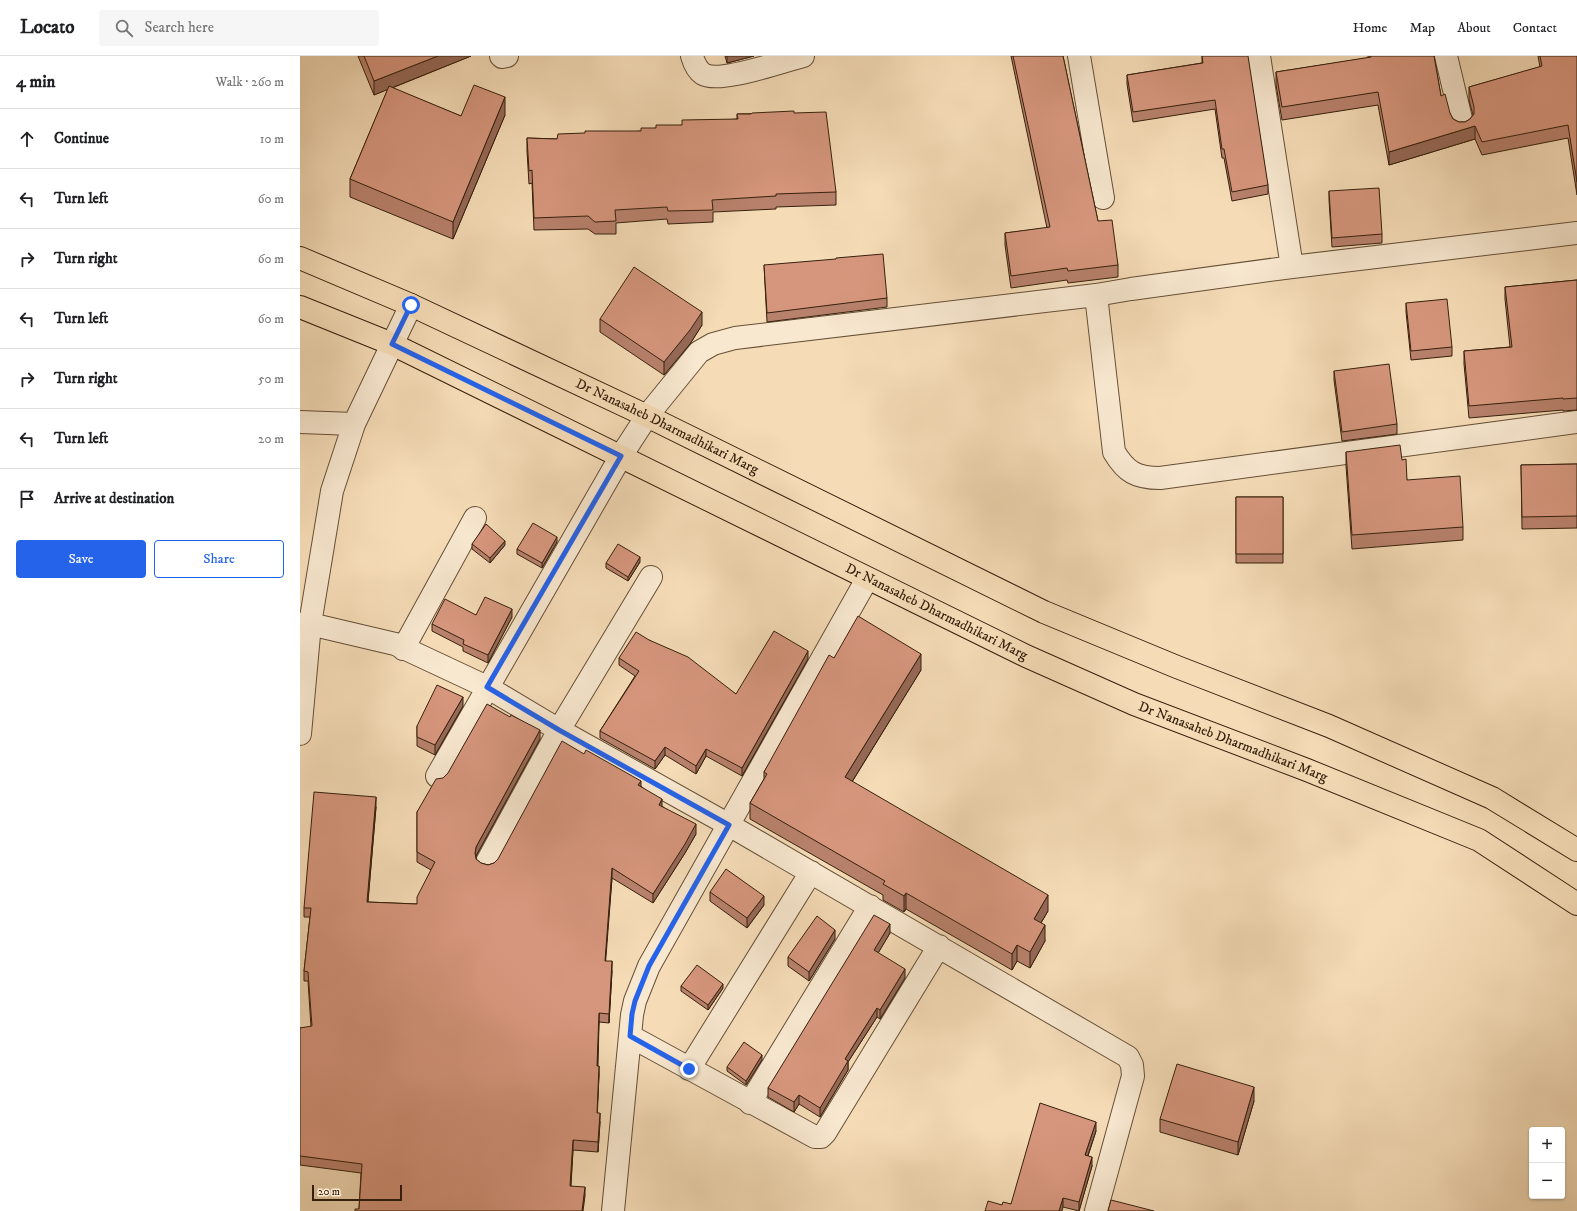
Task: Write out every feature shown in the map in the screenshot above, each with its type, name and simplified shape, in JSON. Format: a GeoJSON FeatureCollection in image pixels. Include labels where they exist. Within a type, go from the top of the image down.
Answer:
{"type":"FeatureCollection","features":[{"type":"Feature","properties":{"kind":"main road","name":"Dr Nanasaheb Dharmadhikari Marg"},"geometry":{"type":"LineString","coordinates":[[300,258],[411,305],[647,416],[1044,612],[1177,668],[1329,726],[1492,798],[1577,850]]}},
{"type":"Feature","properties":{"kind":"main road","name":"Dr Nanasaheb Dharmadhikari Marg"},"geometry":{"type":"LineString","coordinates":[[300,307],[392,344],[1026,656],[1134,704],[1306,770],[1479,840],[1577,904]]}},
{"type":"Feature","properties":{"kind":"street"},"geometry":{"type":"LineString","coordinates":[[501,56],[507,56]]}},
{"type":"Feature","properties":{"kind":"street"},"geometry":{"type":"LineString","coordinates":[[692,56],[696,66],[704,74],[717,77],[733,75],[803,56]]}},
{"type":"Feature","properties":{"kind":"street"},"geometry":{"type":"LineString","coordinates":[[1079,56],[1103,198]]}},
{"type":"Feature","properties":{"kind":"street"},"geometry":{"type":"LineString","coordinates":[[1259,56],[1292,267]]}},
{"type":"Feature","properties":{"kind":"street"},"geometry":{"type":"LineString","coordinates":[[1446,56],[1462,122]]}},
{"type":"Feature","properties":{"kind":"street"},"geometry":{"type":"LineString","coordinates":[[437,776],[621,456],[647,416],[699,352],[713,344],[735,338],[1096,295],[1292,267],[1577,233]]}},
{"type":"Feature","properties":{"kind":"street"},"geometry":{"type":"LineString","coordinates":[[1096,295],[1114,452],[1122,465],[1130,472],[1145,478],[1168,477],[1577,422]]}},
{"type":"Feature","properties":{"kind":"street"},"geometry":{"type":"LineString","coordinates":[[300,734],[305,624],[332,492],[354,424],[411,305]]}},
{"type":"Feature","properties":{"kind":"street"},"geometry":{"type":"LineString","coordinates":[[300,422],[354,424]]}},
{"type":"Feature","properties":{"kind":"street"},"geometry":{"type":"LineString","coordinates":[[403,649],[475,518]]}},
{"type":"Feature","properties":{"kind":"street"},"geometry":{"type":"LineString","coordinates":[[487,862],[559,730],[651,577]]}},
{"type":"Feature","properties":{"kind":"street"},"geometry":{"type":"LineString","coordinates":[[613,1211],[632,1014],[635,1001],[649,966],[867,579]]}},
{"type":"Feature","properties":{"kind":"street"},"geometry":{"type":"LineString","coordinates":[[305,624],[395,644],[487,687],[559,730],[940,946],[1128,1057],[1132,1065],[1133,1076],[1096,1211]]}},
{"type":"Feature","properties":{"kind":"street"},"geometry":{"type":"LineString","coordinates":[[689,1069],[811,872]]}},
{"type":"Feature","properties":{"kind":"street"},"geometry":{"type":"LineString","coordinates":[[750,1103],[870,906]]}},
{"type":"Feature","properties":{"kind":"street"},"geometry":{"type":"LineString","coordinates":[[630,1036],[750,1103],[815,1137],[821,1137],[825,1133],[940,946]]}},
{"type":"Feature","properties":{"kind":"building"},"geometry":{"type":"Polygon","coordinates":[[[364,56],[438,56],[374,81],[364,56]]]}},
{"type":"Feature","properties":{"kind":"building"},"geometry":{"type":"Polygon","coordinates":[[[1013,56],[1063,56],[1098,221],[1112,220],[1118,265],[1068,271],[1067,268],[1011,276],[1005,233],[1050,227],[1013,56]]]}},
{"type":"Feature","properties":{"kind":"building"},"geometry":{"type":"Polygon","coordinates":[[[1202,56],[1248,56],[1268,185],[1232,192],[1224,149],[1222,149],[1215,100],[1133,112],[1127,75],[1203,63],[1202,56]]]}},
{"type":"Feature","properties":{"kind":"building"},"geometry":{"type":"Polygon","coordinates":[[[1371,56],[1434,56],[1441,96],[1445,94],[1453,119],[1459,122],[1465,122],[1474,114],[1474,107],[1469,87],[1542,66],[1540,56],[1577,56],[1577,182],[1568,125],[1482,142],[1475,126],[1389,152],[1378,92],[1282,107],[1276,72],[1371,56]]]}},
{"type":"Feature","properties":{"kind":"building"},"geometry":{"type":"Polygon","coordinates":[[[474,85],[505,97],[453,222],[350,179],[389,86],[461,116],[474,85]]]}},
{"type":"Feature","properties":{"kind":"building"},"geometry":{"type":"Polygon","coordinates":[[[794,111],[794,113],[826,112],[836,192],[776,194],[776,196],[712,200],[713,210],[668,211],[667,207],[615,210],[616,221],[595,222],[588,216],[534,218],[532,170],[529,171],[527,138],[557,139],[558,134],[585,133],[585,131],[641,131],[641,128],[656,128],[656,125],[682,125],[682,120],[738,119],[737,114],[794,111]]]}},
{"type":"Feature","properties":{"kind":"building"},"geometry":{"type":"Polygon","coordinates":[[[1379,188],[1382,234],[1332,238],[1329,191],[1379,188]]]}},
{"type":"Feature","properties":{"kind":"building"},"geometry":{"type":"Polygon","coordinates":[[[883,254],[887,298],[767,313],[764,265],[883,254]]]}},
{"type":"Feature","properties":{"kind":"building"},"geometry":{"type":"Polygon","coordinates":[[[634,267],[702,312],[690,330],[664,362],[600,319],[634,267]]]}},
{"type":"Feature","properties":{"kind":"building"},"geometry":{"type":"Polygon","coordinates":[[[1577,280],[1577,398],[1469,406],[1464,351],[1512,347],[1505,287],[1577,280]]]}},
{"type":"Feature","properties":{"kind":"building"},"geometry":{"type":"Polygon","coordinates":[[[1447,299],[1452,347],[1411,351],[1406,303],[1447,299]]]}},
{"type":"Feature","properties":{"kind":"building"},"geometry":{"type":"Polygon","coordinates":[[[1389,364],[1397,424],[1342,432],[1334,371],[1389,364]]]}},
{"type":"Feature","properties":{"kind":"building"},"geometry":{"type":"Polygon","coordinates":[[[1400,445],[1402,460],[1406,459],[1407,480],[1460,476],[1463,527],[1352,535],[1346,452],[1400,445]]]}},
{"type":"Feature","properties":{"kind":"building"},"geometry":{"type":"Polygon","coordinates":[[[1577,464],[1577,516],[1522,517],[1521,465],[1577,464]]]}},
{"type":"Feature","properties":{"kind":"building"},"geometry":{"type":"Polygon","coordinates":[[[1236,497],[1283,497],[1283,554],[1236,554],[1236,497]]]}},
{"type":"Feature","properties":{"kind":"building"},"geometry":{"type":"Polygon","coordinates":[[[533,523],[557,537],[542,563],[517,549],[533,523]]]}},
{"type":"Feature","properties":{"kind":"building"},"geometry":{"type":"Polygon","coordinates":[[[486,524],[505,541],[490,558],[472,544],[486,524]]]}},
{"type":"Feature","properties":{"kind":"building"},"geometry":{"type":"Polygon","coordinates":[[[618,544],[640,557],[628,577],[606,563],[618,544]]]}},
{"type":"Feature","properties":{"kind":"building"},"geometry":{"type":"Polygon","coordinates":[[[485,597],[512,609],[488,655],[463,644],[464,640],[432,624],[445,599],[476,615],[485,597]]]}},
{"type":"Feature","properties":{"kind":"building"},"geometry":{"type":"Polygon","coordinates":[[[858,616],[921,654],[845,777],[1048,895],[1034,919],[1045,925],[1030,952],[1017,945],[1012,954],[906,893],[904,896],[883,884],[885,881],[750,803],[767,774],[764,772],[829,655],[834,658],[858,616]]]}},
{"type":"Feature","properties":{"kind":"building"},"geometry":{"type":"Polygon","coordinates":[[[774,631],[808,651],[742,768],[706,749],[696,766],[665,747],[655,761],[600,731],[639,671],[619,658],[636,632],[649,640],[688,657],[736,694],[774,631]]]}},
{"type":"Feature","properties":{"kind":"building"},"geometry":{"type":"Polygon","coordinates":[[[437,685],[463,697],[435,745],[417,737],[417,726],[437,685]]]}},
{"type":"Feature","properties":{"kind":"building"},"geometry":{"type":"Polygon","coordinates":[[[487,704],[510,717],[511,715],[540,730],[476,847],[476,859],[481,863],[488,865],[494,863],[498,859],[562,741],[584,754],[586,750],[641,781],[638,785],[662,799],[659,805],[696,824],[653,894],[612,868],[605,961],[612,961],[609,1014],[599,1013],[597,1113],[600,1113],[598,1142],[573,1140],[570,1186],[585,1187],[582,1211],[355,1211],[355,1209],[359,1209],[362,1164],[300,1156],[300,1028],[312,1026],[308,972],[304,971],[311,908],[304,908],[314,792],[376,797],[367,902],[417,904],[417,897],[435,862],[417,852],[417,812],[436,779],[443,778],[448,773],[487,704]]]}},
{"type":"Feature","properties":{"kind":"building"},"geometry":{"type":"Polygon","coordinates":[[[726,869],[764,896],[747,918],[710,892],[726,869]]]}},
{"type":"Feature","properties":{"kind":"building"},"geometry":{"type":"Polygon","coordinates":[[[874,915],[890,924],[874,950],[905,969],[880,1010],[877,1008],[845,1059],[848,1061],[820,1108],[799,1095],[794,1102],[768,1088],[874,915]]]}},
{"type":"Feature","properties":{"kind":"building"},"geometry":{"type":"Polygon","coordinates":[[[817,916],[835,930],[809,972],[788,957],[817,916]]]}},
{"type":"Feature","properties":{"kind":"building"},"geometry":{"type":"Polygon","coordinates":[[[697,965],[723,984],[708,1005],[681,986],[697,965]]]}},
{"type":"Feature","properties":{"kind":"building"},"geometry":{"type":"Polygon","coordinates":[[[744,1042],[762,1055],[746,1081],[727,1067],[744,1042]]]}},
{"type":"Feature","properties":{"kind":"building"},"geometry":{"type":"Polygon","coordinates":[[[1177,1064],[1254,1087],[1238,1142],[1160,1119],[1177,1064]]]}},
{"type":"Feature","properties":{"kind":"building"},"geometry":{"type":"Polygon","coordinates":[[[1040,1103],[1096,1122],[1085,1155],[1092,1157],[1079,1202],[1063,1198],[1059,1211],[985,1211],[988,1201],[1002,1205],[1003,1202],[1011,1204],[1040,1103]]]}},
{"type":"Feature","properties":{"kind":"building"},"geometry":{"type":"Polygon","coordinates":[[[1111,1200],[1154,1211],[1108,1211],[1111,1200]]]}},
{"type":"Feature","properties":{"kind":"route"},"geometry":{"type":"LineString","coordinates":[[411,305],[392,344],[621,456],[487,687],[559,730],[729,825],[649,966],[635,1001],[632,1014],[630,1036],[689,1069]]}}]}
